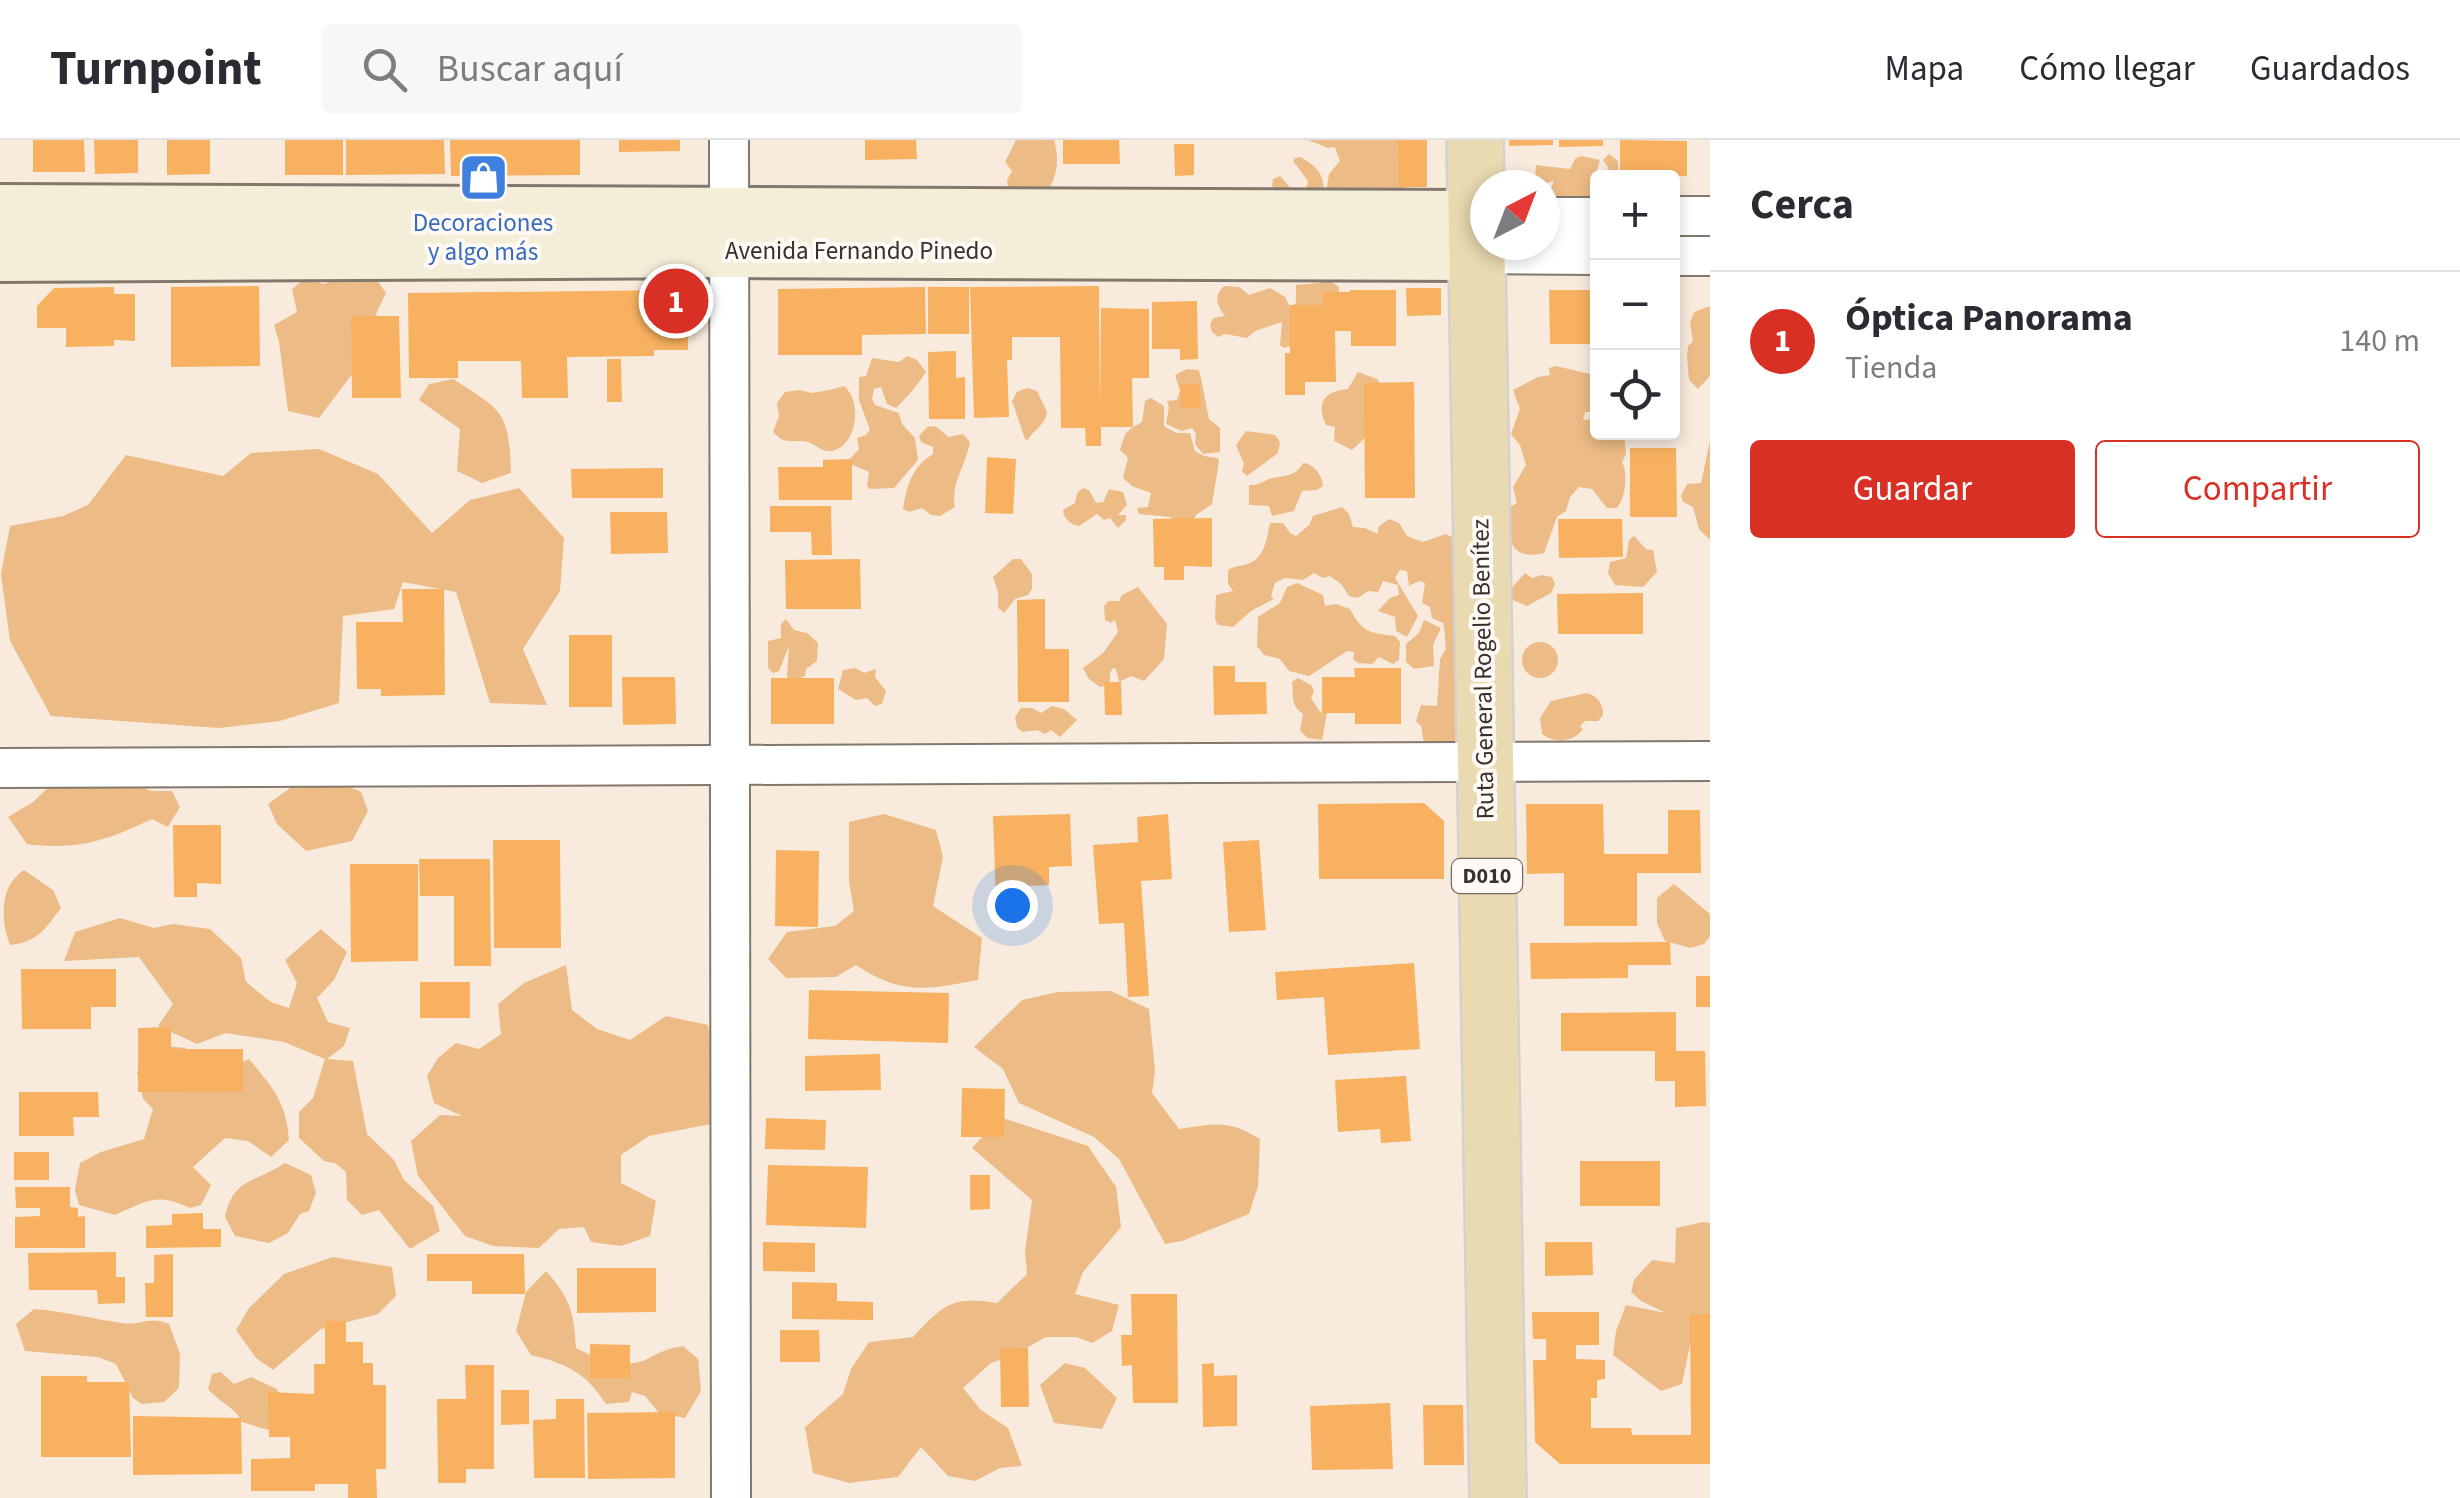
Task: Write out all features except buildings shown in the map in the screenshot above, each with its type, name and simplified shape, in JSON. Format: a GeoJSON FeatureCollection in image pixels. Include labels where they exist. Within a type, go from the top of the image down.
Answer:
{"type":"FeatureCollection","features":[{"type":"Feature","properties":{"kind":"main road","name":"Ruta General Rogelio Benítez"},"geometry":{"type":"LineString","coordinates":[[1474,140],[1475,170]]}},
{"type":"Feature","properties":{"kind":"main road","name":"Ruta General Rogelio Benítez"},"geometry":{"type":"LineString","coordinates":[[1478,260],[1498,1498]]}},
{"type":"Feature","properties":{"kind":"street"},"geometry":{"type":"LineString","coordinates":[[729,140],[731,1498]]}},
{"type":"Feature","properties":{"kind":"street","name":"Avenida Fernando Pinedo"},"geometry":{"type":"LineString","coordinates":[[0,211],[730,232]]}},
{"type":"Feature","properties":{"kind":"street"},"geometry":{"type":"LineString","coordinates":[[1560,217],[1590,216]]}},
{"type":"Feature","properties":{"kind":"street"},"geometry":{"type":"LineString","coordinates":[[1680,216],[1710,216]]}},
{"type":"Feature","properties":{"kind":"street","name":"Avenida Fernando Pinedo"},"geometry":{"type":"LineString","coordinates":[[0,256],[730,232],[1470,230]]}},
{"type":"Feature","properties":{"kind":"street","name":"Avenida Fernando Pinedo"},"geometry":{"type":"LineString","coordinates":[[1560,247],[1590,253]]}},
{"type":"Feature","properties":{"kind":"street"},"geometry":{"type":"LineString","coordinates":[[1680,256],[1710,256]]}},
{"type":"Feature","properties":{"kind":"street"},"geometry":{"type":"LineString","coordinates":[[0,768],[1710,761]]}},
{"type":"Feature","properties":{"kind":"shaded area"},"geometry":{"type":"Polygon","coordinates":[[[1016,140],[1054,140],[1056,172],[1040,202],[1009,194],[1007,180],[1012,171],[1005,162],[1016,140]]]}},
{"type":"Feature","properties":{"kind":"shaded area"},"geometry":{"type":"Polygon","coordinates":[[[1308,140],[1416,140],[1415,172],[1402,194],[1291,200],[1272,185],[1273,179],[1280,176],[1292,190],[1306,190],[1308,181],[1293,161],[1295,158],[1301,157],[1314,166],[1324,188],[1340,161],[1335,147],[1308,140]]]}},
{"type":"Feature","properties":{"kind":"shaded area"},"geometry":{"type":"Polygon","coordinates":[[[1609,154],[1618,161],[1619,170],[1605,170],[1609,169],[1603,160],[1609,154]]]}},
{"type":"Feature","properties":{"kind":"shaded area"},"geometry":{"type":"Polygon","coordinates":[[[1581,156],[1600,160],[1597,170],[1590,170],[1590,199],[1560,199],[1560,170],[1536,170],[1536,165],[1570,169],[1581,156]]]}},
{"type":"Feature","properties":{"kind":"shaded area"},"geometry":{"type":"Polygon","coordinates":[[[369,269],[386,293],[371,325],[365,357],[319,418],[288,411],[274,325],[297,312],[292,289],[307,277],[323,284],[369,269]]]}},
{"type":"Feature","properties":{"kind":"shaded area"},"geometry":{"type":"Polygon","coordinates":[[[1327,279],[1339,287],[1339,295],[1293,345],[1280,345],[1282,322],[1255,331],[1247,338],[1225,334],[1218,337],[1212,332],[1213,318],[1225,316],[1217,301],[1224,286],[1239,287],[1249,295],[1270,288],[1285,297],[1290,307],[1296,303],[1296,285],[1327,279]]]}},
{"type":"Feature","properties":{"kind":"shaded area"},"geometry":{"type":"Polygon","coordinates":[[[1710,306],[1710,376],[1698,389],[1689,380],[1688,346],[1693,341],[1690,323],[1694,312],[1710,306]]]}},
{"type":"Feature","properties":{"kind":"shaded area"},"geometry":{"type":"Polygon","coordinates":[[[907,356],[917,360],[926,372],[916,386],[896,408],[887,404],[881,387],[874,389],[872,399],[875,405],[899,413],[902,424],[915,438],[918,460],[894,488],[870,489],[869,472],[852,465],[850,459],[859,449],[857,438],[870,430],[859,400],[859,377],[866,376],[872,358],[899,362],[907,356]]]}},
{"type":"Feature","properties":{"kind":"shaded area"},"geometry":{"type":"Polygon","coordinates":[[[1549,368],[1590,374],[1590,412],[1585,412],[1583,420],[1590,420],[1590,440],[1625,440],[1624,491],[1617,508],[1607,508],[1592,489],[1579,487],[1570,497],[1566,511],[1557,517],[1544,553],[1533,555],[1517,550],[1508,528],[1508,508],[1517,503],[1513,487],[1526,465],[1520,445],[1511,434],[1520,409],[1513,390],[1550,375],[1549,368]]]}},
{"type":"Feature","properties":{"kind":"shaded area"},"geometry":{"type":"Polygon","coordinates":[[[1187,369],[1200,373],[1209,419],[1220,428],[1220,452],[1203,454],[1195,444],[1192,428],[1182,431],[1166,424],[1167,401],[1177,400],[1180,391],[1175,375],[1187,369]]]}},
{"type":"Feature","properties":{"kind":"shaded area"},"geometry":{"type":"Polygon","coordinates":[[[1358,372],[1377,379],[1384,389],[1367,436],[1352,450],[1334,441],[1335,427],[1326,425],[1322,404],[1328,395],[1348,389],[1358,372]]]}},
{"type":"Feature","properties":{"kind":"shaded area"},"geometry":{"type":"Polygon","coordinates":[[[453,379],[483,398],[500,415],[508,437],[511,473],[482,483],[457,471],[460,429],[419,400],[429,384],[453,379]]]}},
{"type":"Feature","properties":{"kind":"shaded area"},"geometry":{"type":"Polygon","coordinates":[[[844,386],[855,412],[852,432],[840,447],[824,450],[806,442],[783,440],[773,432],[779,416],[777,403],[785,392],[811,393],[844,386]]]}},
{"type":"Feature","properties":{"kind":"shaded area"},"geometry":{"type":"Polygon","coordinates":[[[1027,388],[1037,391],[1047,412],[1028,440],[1012,401],[1017,392],[1027,388]]]}},
{"type":"Feature","properties":{"kind":"shaded area"},"geometry":{"type":"Polygon","coordinates":[[[1151,398],[1164,406],[1164,426],[1176,433],[1190,433],[1195,451],[1218,458],[1212,504],[1196,515],[1191,525],[1170,517],[1139,514],[1137,508],[1148,507],[1151,493],[1123,478],[1128,458],[1120,450],[1124,438],[1142,422],[1145,401],[1151,398]]]}},
{"type":"Feature","properties":{"kind":"shaded area"},"geometry":{"type":"Polygon","coordinates":[[[935,426],[949,437],[963,434],[970,442],[956,482],[955,507],[940,516],[922,508],[909,512],[903,509],[912,477],[933,454],[933,447],[921,442],[919,436],[927,427],[935,426]]]}},
{"type":"Feature","properties":{"kind":"shaded area"},"geometry":{"type":"Polygon","coordinates":[[[1246,431],[1275,435],[1280,442],[1278,453],[1247,476],[1242,471],[1244,464],[1236,445],[1246,431]]]}},
{"type":"Feature","properties":{"kind":"shaded area"},"geometry":{"type":"Polygon","coordinates":[[[1710,441],[1710,540],[1699,529],[1693,507],[1683,502],[1681,496],[1687,484],[1701,483],[1710,441]]]}},
{"type":"Feature","properties":{"kind":"shaded area"},"geometry":{"type":"Polygon","coordinates":[[[319,449],[378,474],[432,533],[470,500],[519,488],[564,538],[560,591],[523,649],[547,705],[490,703],[456,592],[403,582],[394,609],[343,616],[339,703],[280,721],[219,728],[51,716],[10,641],[1,574],[10,526],[63,516],[88,505],[126,455],[223,476],[251,453],[319,449]]]}},
{"type":"Feature","properties":{"kind":"shaded area"},"geometry":{"type":"Polygon","coordinates":[[[1303,463],[1317,471],[1323,486],[1302,491],[1294,511],[1272,516],[1269,506],[1249,505],[1249,485],[1291,474],[1303,463]]]}},
{"type":"Feature","properties":{"kind":"shaded area"},"geometry":{"type":"Polygon","coordinates":[[[1083,488],[1089,490],[1096,503],[1103,502],[1109,489],[1123,492],[1127,505],[1118,515],[1126,515],[1126,520],[1118,528],[1110,518],[1104,520],[1097,514],[1079,526],[1070,523],[1063,510],[1075,503],[1083,488]]]}},
{"type":"Feature","properties":{"kind":"shaded area"},"geometry":{"type":"Polygon","coordinates":[[[1342,507],[1353,527],[1378,534],[1378,527],[1389,519],[1399,523],[1407,536],[1423,542],[1446,534],[1460,541],[1458,747],[1424,744],[1421,726],[1416,721],[1421,705],[1437,706],[1440,659],[1446,649],[1443,623],[1432,618],[1430,607],[1422,603],[1425,583],[1419,581],[1409,586],[1407,571],[1400,570],[1395,578],[1418,616],[1407,637],[1396,631],[1395,617],[1378,611],[1390,598],[1399,595],[1398,585],[1383,581],[1378,592],[1368,591],[1358,598],[1349,596],[1330,576],[1323,578],[1314,573],[1303,580],[1285,578],[1275,583],[1271,596],[1274,599],[1251,611],[1233,627],[1218,625],[1215,619],[1216,595],[1233,591],[1228,584],[1228,570],[1257,559],[1270,523],[1283,523],[1296,536],[1313,516],[1342,507]]]}},
{"type":"Feature","properties":{"kind":"shaded area"},"geometry":{"type":"Polygon","coordinates":[[[1634,536],[1646,549],[1653,550],[1657,572],[1643,587],[1615,585],[1608,573],[1610,562],[1626,558],[1629,540],[1634,536]]]}},
{"type":"Feature","properties":{"kind":"shaded area"},"geometry":{"type":"Polygon","coordinates":[[[1013,559],[1021,559],[1032,574],[1032,589],[1028,595],[1015,599],[1004,613],[998,608],[993,577],[1013,559]]]}},
{"type":"Feature","properties":{"kind":"shaded area"},"geometry":{"type":"Polygon","coordinates":[[[1525,573],[1532,578],[1552,577],[1555,584],[1551,593],[1527,606],[1510,599],[1508,592],[1525,573]]]}},
{"type":"Feature","properties":{"kind":"shaded area"},"geometry":{"type":"Polygon","coordinates":[[[1297,583],[1323,595],[1325,606],[1336,604],[1350,609],[1367,630],[1395,636],[1400,642],[1399,660],[1393,664],[1379,657],[1372,664],[1358,663],[1353,659],[1354,652],[1347,651],[1309,676],[1289,671],[1280,659],[1264,655],[1257,646],[1258,617],[1280,603],[1287,587],[1297,583]]]}},
{"type":"Feature","properties":{"kind":"shaded area"},"geometry":{"type":"Polygon","coordinates":[[[1138,587],[1167,624],[1164,659],[1144,681],[1131,676],[1119,682],[1113,668],[1110,685],[1100,687],[1083,668],[1103,653],[1118,632],[1115,620],[1105,620],[1104,606],[1138,587]]]}},
{"type":"Feature","properties":{"kind":"shaded area"},"geometry":{"type":"Polygon","coordinates":[[[786,619],[794,630],[807,633],[818,643],[817,661],[806,669],[805,676],[792,681],[787,677],[789,646],[779,671],[773,673],[768,668],[768,641],[781,638],[781,624],[786,619]]]}},
{"type":"Feature","properties":{"kind":"shaded area"},"geometry":{"type":"Polygon","coordinates":[[[1424,620],[1441,628],[1433,645],[1434,666],[1414,669],[1406,662],[1406,644],[1419,633],[1424,620]]]}},
{"type":"Feature","properties":{"kind":"shaded area"},"geometry":{"type":"Polygon","coordinates":[[[1540,642],[1553,647],[1558,660],[1553,673],[1540,678],[1527,673],[1522,660],[1527,647],[1540,642]]]}},
{"type":"Feature","properties":{"kind":"shaded area"},"geometry":{"type":"Polygon","coordinates":[[[855,668],[864,673],[876,669],[875,677],[886,691],[882,704],[875,706],[867,698],[856,700],[838,689],[843,670],[855,668]]]}},
{"type":"Feature","properties":{"kind":"shaded area"},"geometry":{"type":"Polygon","coordinates":[[[1298,678],[1311,685],[1311,698],[1320,712],[1327,713],[1322,740],[1308,738],[1300,731],[1303,714],[1294,704],[1292,682],[1298,678]]]}},
{"type":"Feature","properties":{"kind":"shaded area"},"geometry":{"type":"Polygon","coordinates":[[[1586,693],[1601,704],[1603,715],[1598,721],[1585,721],[1580,726],[1583,729],[1570,739],[1558,740],[1542,734],[1540,718],[1551,701],[1586,693]]]}},
{"type":"Feature","properties":{"kind":"shaded area"},"geometry":{"type":"Polygon","coordinates":[[[1052,706],[1064,709],[1077,720],[1060,737],[1051,730],[1045,734],[1037,730],[1022,732],[1017,727],[1015,717],[1021,708],[1041,713],[1052,706]]]}},
{"type":"Feature","properties":{"kind":"shaded area"},"geometry":{"type":"Polygon","coordinates":[[[332,779],[361,792],[368,811],[352,841],[306,851],[277,824],[268,804],[300,781],[332,779]]]}},
{"type":"Feature","properties":{"kind":"shaded area"},"geometry":{"type":"Polygon","coordinates":[[[125,781],[151,791],[172,791],[180,807],[168,827],[152,819],[92,842],[45,846],[27,844],[8,817],[52,784],[125,781]]]}},
{"type":"Feature","properties":{"kind":"shaded area"},"geometry":{"type":"Polygon","coordinates":[[[884,814],[936,830],[943,857],[933,906],[982,938],[978,980],[914,988],[887,981],[856,965],[836,977],[786,978],[768,959],[787,932],[835,926],[854,911],[849,881],[849,822],[884,814]]]}},
{"type":"Feature","properties":{"kind":"shaded area"},"geometry":{"type":"Polygon","coordinates":[[[24,870],[53,890],[61,908],[34,938],[10,945],[4,903],[10,884],[24,870]]]}},
{"type":"Feature","properties":{"kind":"shaded area"},"geometry":{"type":"Polygon","coordinates":[[[1674,884],[1710,914],[1710,936],[1704,944],[1690,948],[1665,941],[1657,923],[1657,898],[1674,884]]]}},
{"type":"Feature","properties":{"kind":"shaded area"},"geometry":{"type":"Polygon","coordinates":[[[120,918],[154,928],[173,924],[210,929],[241,958],[246,982],[271,1002],[289,1008],[297,983],[285,960],[321,929],[347,952],[334,980],[317,998],[328,1022],[350,1028],[344,1046],[327,1059],[353,1061],[367,1134],[394,1160],[404,1180],[433,1206],[440,1231],[410,1249],[379,1210],[362,1215],[347,1200],[346,1172],[335,1163],[324,1161],[299,1138],[299,1112],[313,1098],[325,1059],[284,1042],[226,1033],[197,1044],[158,1026],[173,1004],[139,957],[64,961],[75,932],[120,918]]]}},
{"type":"Feature","properties":{"kind":"shaded area"},"geometry":{"type":"Polygon","coordinates":[[[566,965],[572,1010],[597,1029],[630,1040],[666,1016],[708,1025],[715,1070],[716,1123],[649,1136],[621,1155],[621,1183],[656,1201],[650,1236],[621,1246],[591,1242],[584,1227],[559,1229],[539,1248],[493,1246],[465,1236],[418,1176],[411,1141],[440,1115],[462,1116],[434,1103],[427,1076],[438,1058],[456,1043],[479,1049],[501,1034],[498,1004],[524,983],[566,965]]]}},
{"type":"Feature","properties":{"kind":"shaded area"},"geometry":{"type":"Polygon","coordinates":[[[1111,991],[1149,1009],[1155,1072],[1152,1093],[1179,1129],[1221,1125],[1260,1139],[1258,1186],[1249,1214],[1165,1244],[1119,1159],[1094,1137],[1019,1103],[1003,1069],[974,1047],[1022,1000],[1058,992],[1111,991]]]}},
{"type":"Feature","properties":{"kind":"shaded area"},"geometry":{"type":"Polygon","coordinates":[[[154,1045],[186,1048],[197,1085],[249,1059],[277,1096],[289,1140],[271,1157],[248,1141],[225,1138],[193,1167],[211,1185],[201,1205],[190,1208],[160,1199],[115,1215],[79,1205],[75,1190],[80,1163],[144,1139],[153,1109],[143,1099],[137,1072],[154,1045]]]}},
{"type":"Feature","properties":{"kind":"shaded area"},"geometry":{"type":"Polygon","coordinates":[[[1000,1117],[1088,1146],[1116,1187],[1121,1227],[1083,1272],[1075,1294],[1119,1305],[1112,1331],[1092,1343],[1076,1337],[1046,1337],[991,1363],[963,1388],[981,1410],[1008,1428],[1022,1466],[1000,1468],[975,1481],[948,1476],[921,1447],[898,1477],[849,1483],[813,1473],[805,1427],[843,1394],[851,1369],[869,1342],[913,1337],[932,1317],[958,1302],[997,1303],[1027,1274],[1025,1251],[1032,1200],[972,1148],[1000,1117]]]}},
{"type":"Feature","properties":{"kind":"shaded area"},"geometry":{"type":"Polygon","coordinates":[[[285,1163],[311,1175],[316,1193],[309,1211],[300,1214],[288,1233],[269,1243],[235,1236],[225,1217],[234,1195],[247,1183],[285,1163]]]}},
{"type":"Feature","properties":{"kind":"shaded area"},"geometry":{"type":"Polygon","coordinates":[[[1710,1223],[1710,1325],[1690,1345],[1682,1384],[1661,1391],[1613,1355],[1616,1331],[1626,1305],[1666,1313],[1631,1292],[1634,1280],[1652,1260],[1675,1263],[1676,1228],[1710,1223]]]}},
{"type":"Feature","properties":{"kind":"shaded area"},"geometry":{"type":"Polygon","coordinates":[[[333,1257],[392,1267],[396,1296],[378,1314],[321,1329],[273,1370],[256,1358],[236,1330],[249,1308],[284,1274],[333,1257]]]}},
{"type":"Feature","properties":{"kind":"shaded area"},"geometry":{"type":"Polygon","coordinates":[[[546,1271],[569,1306],[576,1348],[600,1359],[628,1363],[683,1346],[698,1359],[701,1391],[685,1418],[659,1413],[645,1396],[632,1392],[629,1402],[606,1404],[574,1371],[531,1355],[516,1331],[526,1292],[546,1271]]]}},
{"type":"Feature","properties":{"kind":"shaded area"},"geometry":{"type":"Polygon","coordinates":[[[34,1309],[122,1323],[156,1320],[169,1324],[180,1354],[179,1388],[164,1402],[142,1404],[133,1398],[116,1364],[98,1357],[25,1351],[16,1324],[34,1309]]]}},
{"type":"Feature","properties":{"kind":"shaded area"},"geometry":{"type":"Polygon","coordinates":[[[1065,1363],[1085,1368],[1117,1398],[1102,1429],[1054,1423],[1040,1385],[1065,1363]]]}},
{"type":"Feature","properties":{"kind":"shaded area"},"geometry":{"type":"Polygon","coordinates":[[[221,1372],[234,1384],[251,1377],[277,1389],[286,1407],[268,1430],[242,1422],[208,1389],[212,1374],[221,1372]]]}},
{"type":"Feature","properties":{"kind":"place","name":"Decoraciones y algo más"},"geometry":{"type":"Point","coordinates":[483,177]}},
{"type":"Feature","properties":{"kind":"place","name":"Óptica Panorama"},"geometry":{"type":"Point","coordinates":[676,301]}}]}
